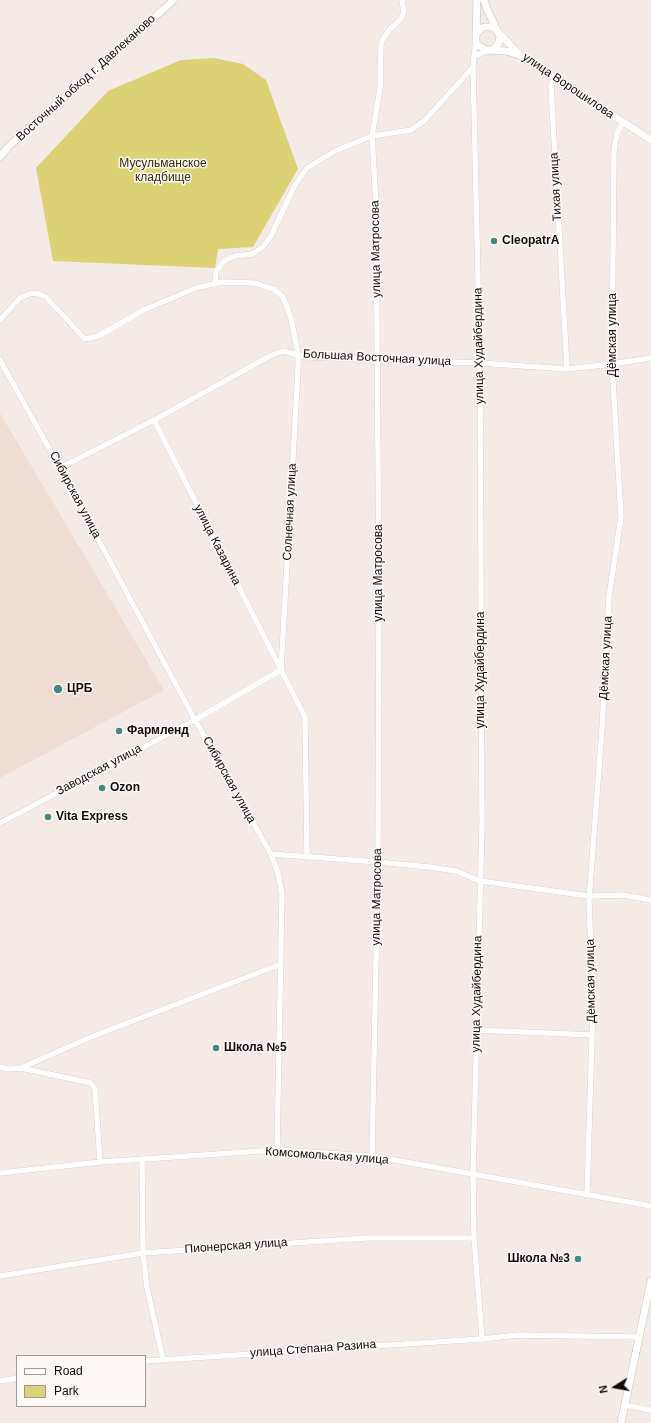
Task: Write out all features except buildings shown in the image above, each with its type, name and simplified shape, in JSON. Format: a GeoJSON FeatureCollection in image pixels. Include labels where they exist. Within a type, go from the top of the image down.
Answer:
{"type":"FeatureCollection","features":[{"type":"Feature","properties":{"kind":"street","name":"Восточный обход г. Давлеканово"},"geometry":{"type":"LineString","coordinates":[[0,157],[9,146],[174,0]]}},
{"type":"Feature","properties":{"kind":"street","name":"улица Матросова"},"geometry":{"type":"LineString","coordinates":[[372,1156],[378,862],[380,583],[376,206],[372,136],[380,89],[381,43],[389,30],[401,19],[404,12],[402,0]]}},
{"type":"Feature","properties":{"kind":"street","name":"улица Худайбердина"},"geometry":{"type":"LineString","coordinates":[[477,0],[476,39],[473,67],[480,363],[482,825],[473,1174],[474,1238],[482,1339]]}},
{"type":"Feature","properties":{"kind":"street","name":"улица Ворошилова"},"geometry":{"type":"LineString","coordinates":[[484,0],[498,32],[521,56],[651,140]]}},
{"type":"Feature","properties":{"kind":"street"},"geometry":{"type":"LineString","coordinates":[[474,56],[490,50],[497,47],[500,36],[492,27],[484,27],[478,31],[476,39],[479,46],[482,49],[490,50],[506,51],[521,56]]}},
{"type":"Feature","properties":{"kind":"street"},"geometry":{"type":"LineString","coordinates":[[215,283],[216,271],[224,260],[234,256],[252,254],[263,247],[271,236],[294,185],[307,168],[335,151],[372,136],[411,130],[424,121],[473,67]]}},
{"type":"Feature","properties":{"kind":"street","name":"Тихая улица"},"geometry":{"type":"LineString","coordinates":[[554,78],[551,86],[566,369]]}},
{"type":"Feature","properties":{"kind":"street","name":"Дёмская улица"},"geometry":{"type":"LineString","coordinates":[[588,1195],[593,1006],[589,896],[602,729],[609,597],[620,517],[612,364],[614,151],[617,133],[623,123]]}},
{"type":"Feature","properties":{"kind":"street","name":"Солнечная улица"},"geometry":{"type":"LineString","coordinates":[[0,320],[20,298],[32,292],[46,297],[86,339],[98,336],[153,306],[196,288],[215,283],[255,283],[273,289],[283,297],[291,318],[298,354],[298,369],[281,670]]}},
{"type":"Feature","properties":{"kind":"street","name":"Большая Восточная улица"},"geometry":{"type":"LineString","coordinates":[[60,468],[154,420],[272,354],[283,350],[306,357],[480,363],[566,369],[651,358]]}},
{"type":"Feature","properties":{"kind":"street","name":"Сибирская улица"},"geometry":{"type":"LineString","coordinates":[[0,360],[60,468],[195,720],[271,854],[278,873],[282,894],[277,1150]]}},
{"type":"Feature","properties":{"kind":"street","name":"улица Казарина"},"geometry":{"type":"LineString","coordinates":[[154,420],[304,717],[307,857]]}},
{"type":"Feature","properties":{"kind":"street","name":"Заводская улица"},"geometry":{"type":"LineString","coordinates":[[0,823],[195,720],[281,670]]}},
{"type":"Feature","properties":{"kind":"street"},"geometry":{"type":"LineString","coordinates":[[271,854],[378,862],[456,871],[480,882],[589,896],[623,895],[651,900]]}},
{"type":"Feature","properties":{"kind":"street"},"geometry":{"type":"LineString","coordinates":[[21,1068],[91,1038],[281,964]]}},
{"type":"Feature","properties":{"kind":"street"},"geometry":{"type":"LineString","coordinates":[[477,1030],[592,1035]]}},
{"type":"Feature","properties":{"kind":"street"},"geometry":{"type":"LineString","coordinates":[[0,1067],[21,1068],[91,1083],[95,1089],[100,1162]]}},
{"type":"Feature","properties":{"kind":"street","name":"Комсомольская улица"},"geometry":{"type":"LineString","coordinates":[[0,1173],[100,1162],[277,1150],[372,1156],[651,1206]]}},
{"type":"Feature","properties":{"kind":"street"},"geometry":{"type":"LineString","coordinates":[[142,1159],[143,1252],[147,1288],[163,1359]]}},
{"type":"Feature","properties":{"kind":"street","name":"Пионерская улица"},"geometry":{"type":"LineString","coordinates":[[0,1276],[143,1252],[367,1238],[474,1238]]}},
{"type":"Feature","properties":{"kind":"street"},"geometry":{"type":"LineString","coordinates":[[621,1423],[651,1281]]}},
{"type":"Feature","properties":{"kind":"street","name":"улица Степана Разина"},"geometry":{"type":"LineString","coordinates":[[146,1361],[482,1339],[518,1335],[639,1337]]}},
{"type":"Feature","properties":{"kind":"street"},"geometry":{"type":"LineString","coordinates":[[0,1381],[16,1378]]}},
{"type":"Feature","properties":{"kind":"street"},"geometry":{"type":"LineString","coordinates":[[626,1405],[651,1410]]}},
{"type":"Feature","properties":{"kind":"shaded area"},"geometry":{"type":"Polygon","coordinates":[[[0,413],[164,690],[0,778],[0,413]]]}},
{"type":"Feature","properties":{"kind":"green space","name":"Мусульманское кладбище"},"geometry":{"type":"Polygon","coordinates":[[[214,58],[243,64],[266,80],[298,169],[253,247],[218,249],[215,268],[53,261],[36,168],[108,91],[181,60],[214,58]]]}},
{"type":"Feature","properties":{"kind":"place","name":"CleopatrA"},"geometry":{"type":"Point","coordinates":[494,241]}},
{"type":"Feature","properties":{"kind":"place","name":"ЦРБ"},"geometry":{"type":"Point","coordinates":[58,689]}},
{"type":"Feature","properties":{"kind":"place","name":"Фармленд"},"geometry":{"type":"Point","coordinates":[119,731]}},
{"type":"Feature","properties":{"kind":"place","name":"Ozon"},"geometry":{"type":"Point","coordinates":[102,788]}},
{"type":"Feature","properties":{"kind":"place","name":"Vita Express"},"geometry":{"type":"Point","coordinates":[48,817]}},
{"type":"Feature","properties":{"kind":"place","name":"Школа №5"},"geometry":{"type":"Point","coordinates":[216,1048]}},
{"type":"Feature","properties":{"kind":"place","name":"Школа №3"},"geometry":{"type":"Point","coordinates":[578,1259]}}]}
